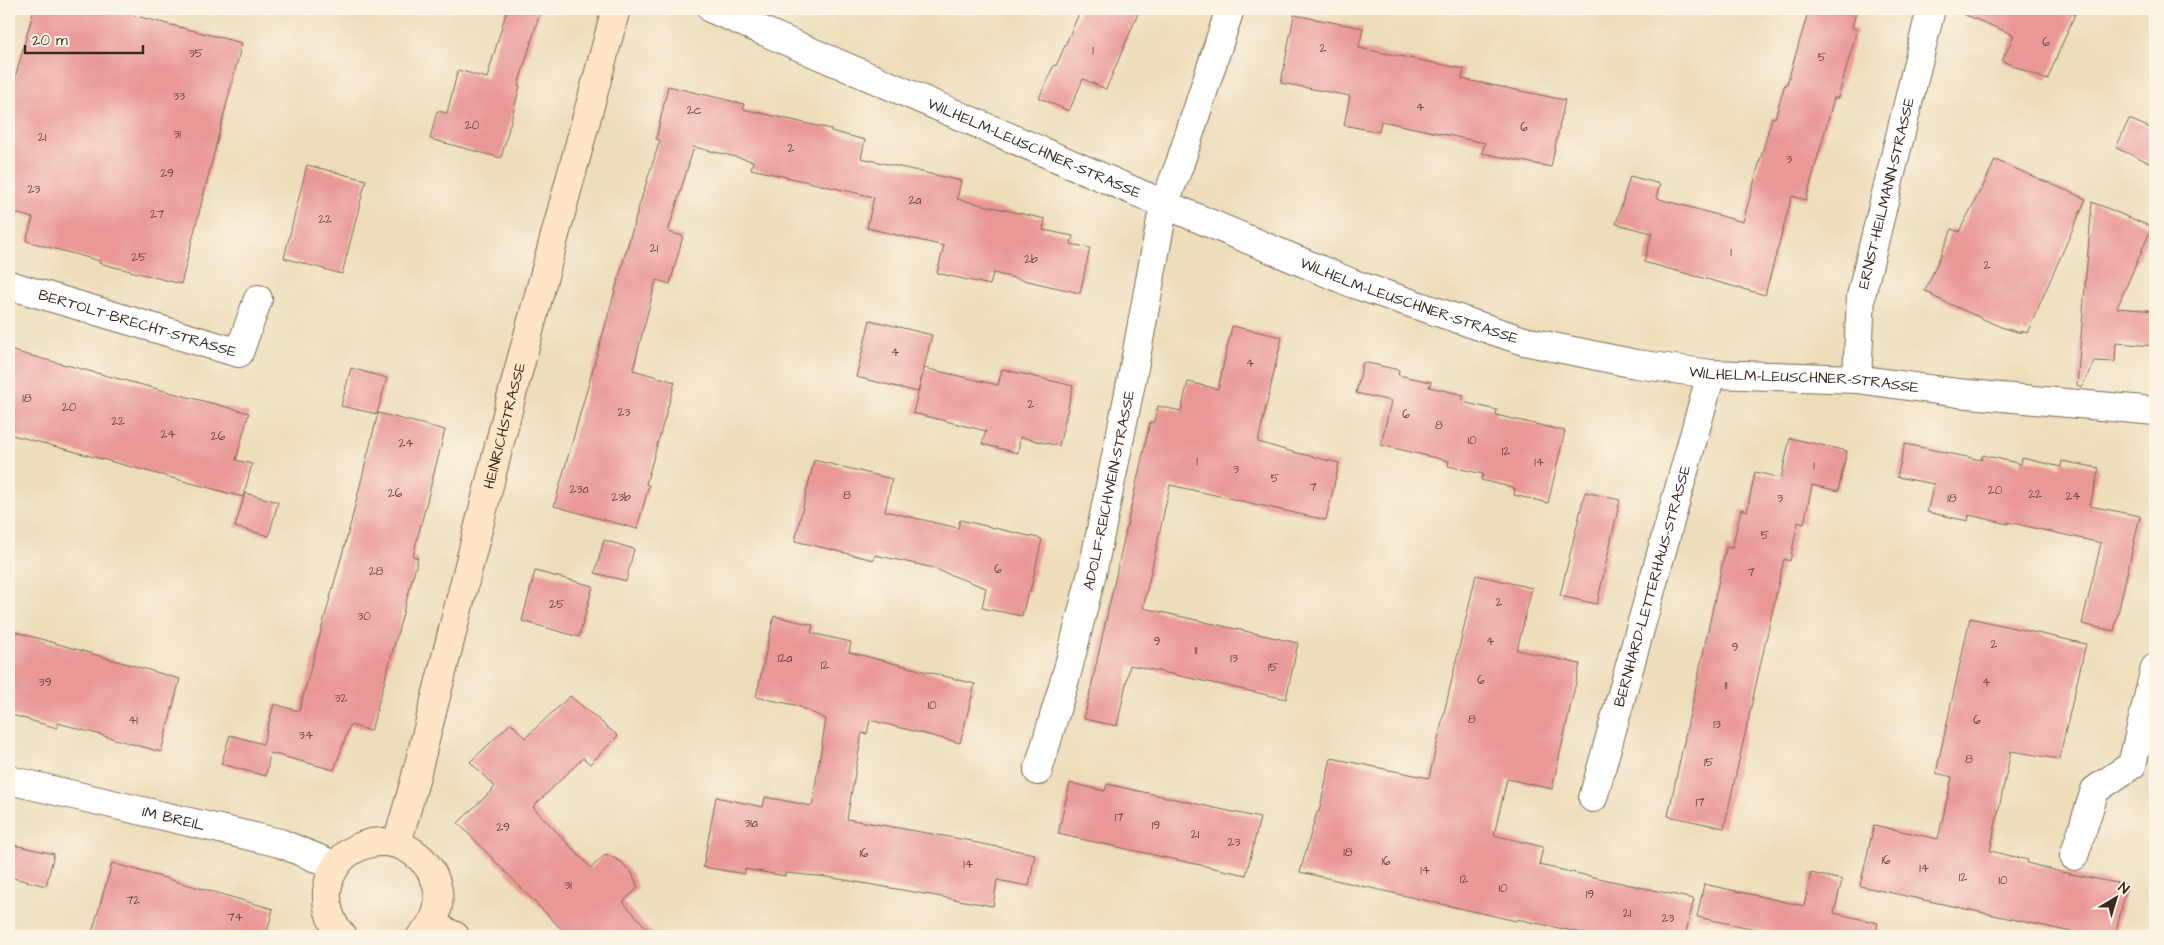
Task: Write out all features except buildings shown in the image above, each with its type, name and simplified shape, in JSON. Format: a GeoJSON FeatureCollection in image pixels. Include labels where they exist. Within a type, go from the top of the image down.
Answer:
{"type":"FeatureCollection","features":[{"type":"Feature","properties":{"kind":"street","name":"HEINRICHSTRASSE"},"geometry":{"type":"LineString","coordinates":[[397,843],[414,784],[510,402],[616,9]]}},
{"type":"Feature","properties":{"kind":"street","name":"WILHELM-LEUSCHNER-STRASSE"},"geometry":{"type":"LineString","coordinates":[[712,9],[1354,284],[1524,341],[1636,364],[1711,374],[1857,379],[1958,394],[2155,411]]}},
{"type":"Feature","properties":{"kind":"street","name":"ADOLF-REICHWEIN-STRASSE"},"geometry":{"type":"LineString","coordinates":[[1038,771],[1068,669],[1093,569],[1133,373],[1164,204],[1179,166],[1230,9]]}},
{"type":"Feature","properties":{"kind":"street","name":"ERNST-HEILMANN-STRASSE"},"geometry":{"type":"LineString","coordinates":[[1857,379],[1861,296],[1931,9]]}},
{"type":"Feature","properties":{"kind":"street","name":"BERTOLT-BRECHT-STRASSE"},"geometry":{"type":"LineString","coordinates":[[9,286],[239,353],[258,299]]}},
{"type":"Feature","properties":{"kind":"street","name":"BERNHARD-LETTERHAUS-STRASSE"},"geometry":{"type":"LineString","coordinates":[[1593,798],[1711,374]]}},
{"type":"Feature","properties":{"kind":"street"},"geometry":{"type":"LineString","coordinates":[[2074,856],[2096,790],[2132,765],[2155,668]]}},
{"type":"Feature","properties":{"kind":"street","name":"IM BREIL"},"geometry":{"type":"LineString","coordinates":[[9,780],[280,842],[336,866]]}},
{"type":"Feature","properties":{"kind":"street"},"geometry":{"type":"LineString","coordinates":[[343,936],[330,916],[327,899],[328,882],[336,866],[345,856],[356,848],[369,843],[383,842],[397,843],[415,852],[429,867],[437,885],[438,905],[426,930],[456,936]]}}]}
